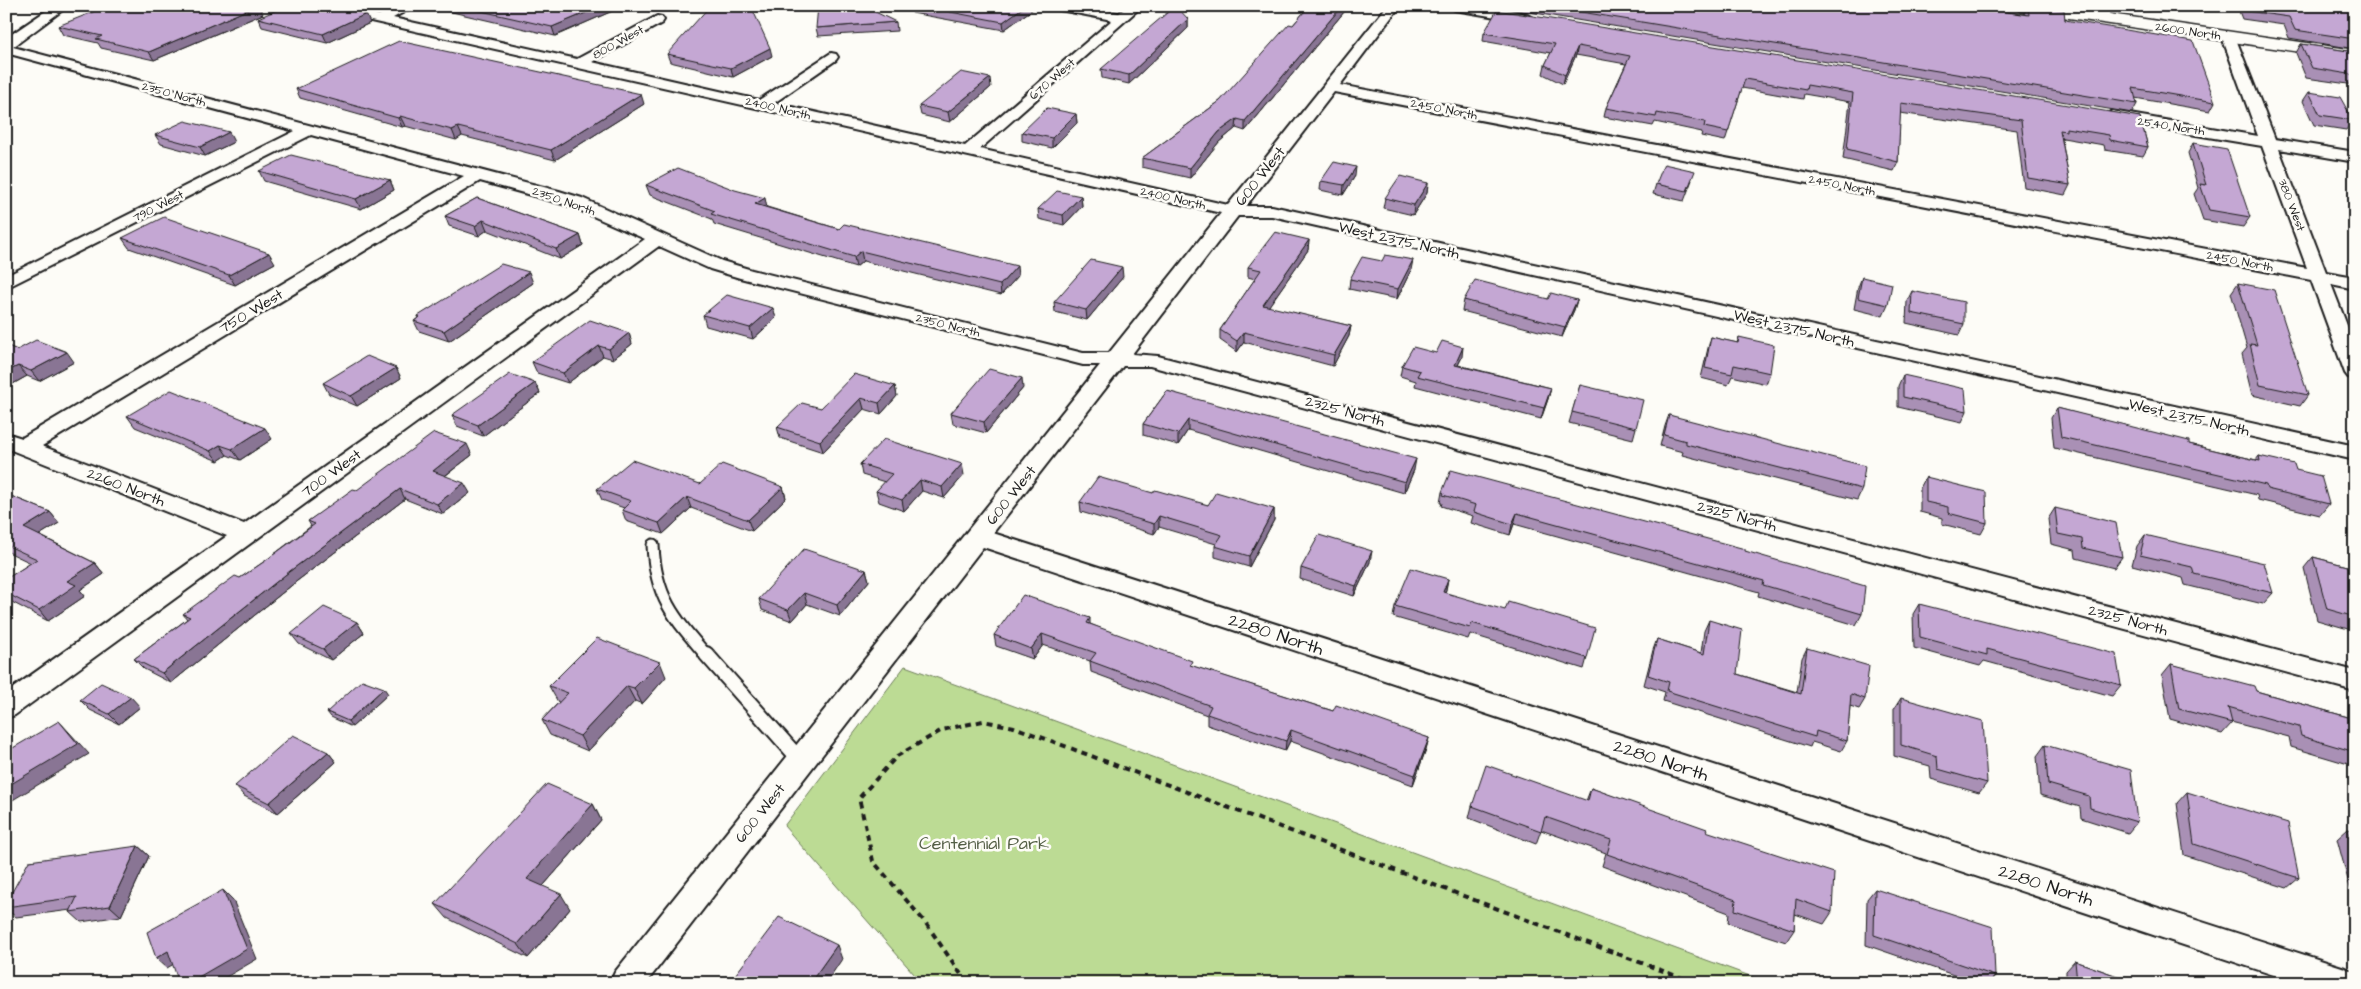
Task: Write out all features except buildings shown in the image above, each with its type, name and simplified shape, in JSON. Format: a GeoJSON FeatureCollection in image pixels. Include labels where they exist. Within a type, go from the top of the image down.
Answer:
{"type":"FeatureCollection","features":[{"type":"Feature","properties":{"kind":"street"},"geometry":{"type":"LineString","coordinates":[[6,47],[62,6]]}},
{"type":"Feature","properties":{"kind":"street","name":"2400 North"},"geometry":{"type":"LineString","coordinates":[[322,6],[1233,211]]}},
{"type":"Feature","properties":{"kind":"street"},"geometry":{"type":"LineString","coordinates":[[380,19],[409,6]]}},
{"type":"Feature","properties":{"kind":"street"},"geometry":{"type":"LineString","coordinates":[[1060,6],[1123,18]]}},
{"type":"Feature","properties":{"kind":"street","name":"670 West"},"geometry":{"type":"LineString","coordinates":[[967,152],[1136,6]]}},
{"type":"Feature","properties":{"kind":"street","name":"600 West"},"geometry":{"type":"LineString","coordinates":[[626,983],[1394,6]]}},
{"type":"Feature","properties":{"kind":"street"},"geometry":{"type":"LineString","coordinates":[[1455,6],[1543,21]]}},
{"type":"Feature","properties":{"kind":"street","name":"2600 North"},"geometry":{"type":"LineString","coordinates":[[2021,6],[2102,12],[2229,37],[2355,55]]}},
{"type":"Feature","properties":{"kind":"street","name":"800 West"},"geometry":{"type":"LineString","coordinates":[[579,64],[657,20]]}},
{"type":"Feature","properties":{"kind":"street","name":"380 West"},"geometry":{"type":"LineString","coordinates":[[2229,37],[2355,373]]}},
{"type":"Feature","properties":{"kind":"street","name":"2350 North"},"geometry":{"type":"LineString","coordinates":[[6,47],[576,202],[716,265],[746,274],[1083,360],[1117,360]]}},
{"type":"Feature","properties":{"kind":"street"},"geometry":{"type":"LineString","coordinates":[[761,105],[831,57]]}},
{"type":"Feature","properties":{"kind":"street","name":"2450 North"},"geometry":{"type":"LineString","coordinates":[[1329,87],[2355,283]]}},
{"type":"Feature","properties":{"kind":"street","name":"2540 North"},"geometry":{"type":"LineString","coordinates":[[2092,113],[2355,157]]}},
{"type":"Feature","properties":{"kind":"street","name":"790 West"},"geometry":{"type":"LineString","coordinates":[[6,283],[309,130]]}},
{"type":"Feature","properties":{"kind":"street","name":"750 West"},"geometry":{"type":"LineString","coordinates":[[15,443],[478,175]]}},
{"type":"Feature","properties":{"kind":"street","name":"West 2375 North"},"geometry":{"type":"LineString","coordinates":[[1233,211],[1272,212],[2355,454]]}},
{"type":"Feature","properties":{"kind":"street","name":"700 West"},"geometry":{"type":"LineString","coordinates":[[6,707],[657,239]]}},
{"type":"Feature","properties":{"kind":"street","name":"2325 North"},"geometry":{"type":"LineString","coordinates":[[1117,360],[1151,360],[2355,681]]}},
{"type":"Feature","properties":{"kind":"street","name":"2260 North"},"geometry":{"type":"LineString","coordinates":[[15,443],[246,534]]}},
{"type":"Feature","properties":{"kind":"street","name":"2280 North"},"geometry":{"type":"LineString","coordinates":[[978,537],[2345,983]]}},
{"type":"Feature","properties":{"kind":"lane"},"geometry":{"type":"LineString","coordinates":[[652,545],[654,570],[659,589],[678,623],[801,761]]}},
{"type":"Feature","properties":{"kind":"path"},"geometry":{"type":"LineString","coordinates":[[967,983],[925,922],[873,861],[860,798],[897,756],[942,730],[982,721],[1014,727],[1695,983]]}},
{"type":"Feature","properties":{"kind":"green space","name":"Centennial Park"},"geometry":{"type":"Polygon","coordinates":[[[905,666],[1769,983],[922,983],[784,826],[905,666]]]}}]}
